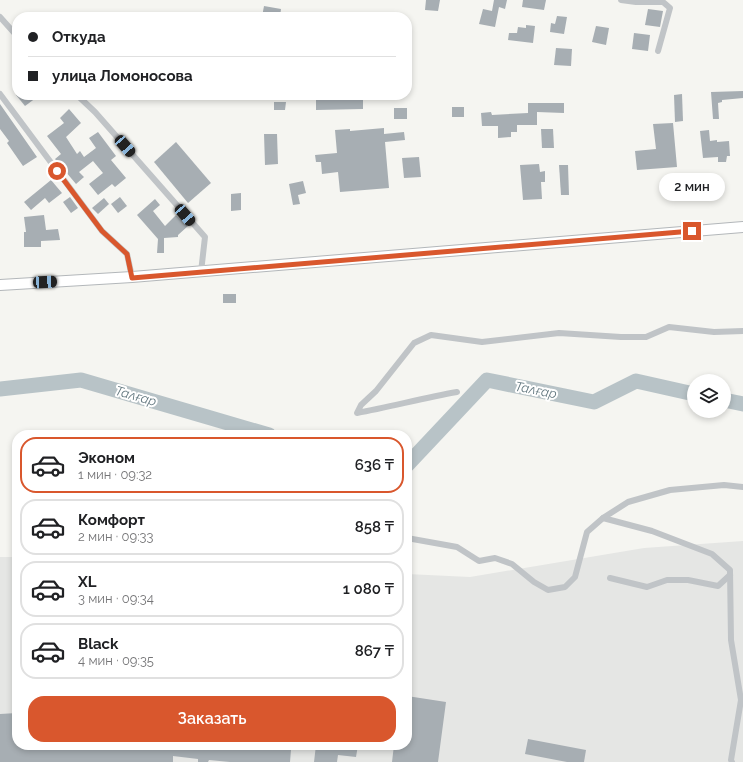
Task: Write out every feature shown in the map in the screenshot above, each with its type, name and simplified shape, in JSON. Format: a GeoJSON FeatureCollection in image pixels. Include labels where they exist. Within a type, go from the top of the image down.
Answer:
{"type":"FeatureCollection","features":[{"type":"Feature","properties":{"kind":"main road"},"geometry":{"type":"LineString","coordinates":[[1,284],[132,278],[743,227]]}},
{"type":"Feature","properties":{"kind":"street"},"geometry":{"type":"LineString","coordinates":[[621,0],[636,2],[663,2],[670,8],[658,51]]}},
{"type":"Feature","properties":{"kind":"street"},"geometry":{"type":"LineString","coordinates":[[0,17],[12,30]]}},
{"type":"Feature","properties":{"kind":"street"},"geometry":{"type":"LineString","coordinates":[[0,94],[102,231],[127,254],[132,278]]}},
{"type":"Feature","properties":{"kind":"street"},"geometry":{"type":"LineString","coordinates":[[82,100],[95,112],[205,237],[201,272]]}},
{"type":"Feature","properties":{"kind":"street"},"geometry":{"type":"LineString","coordinates":[[457,392],[357,413],[361,405],[376,391],[414,343],[431,335],[482,342],[559,333],[621,337],[646,336],[669,327],[714,332],[743,331]]}},
{"type":"Feature","properties":{"kind":"street"},"geometry":{"type":"LineString","coordinates":[[412,539],[457,547],[479,561],[495,558],[512,564],[534,582],[548,590],[565,587],[575,577],[587,532],[603,518],[628,502],[670,490],[724,486],[743,487]]}},
{"type":"Feature","properties":{"kind":"street"},"geometry":{"type":"LineString","coordinates":[[603,518],[652,531],[712,554],[730,570],[731,640],[742,700],[731,760],[732,762]]}},
{"type":"Feature","properties":{"kind":"street"},"geometry":{"type":"LineString","coordinates":[[610,578],[647,587],[667,580],[688,580],[718,586],[730,575]]}},
{"type":"Feature","properties":{"kind":"shaded area"},"geometry":{"type":"Polygon","coordinates":[[[743,541],[743,762],[0,762],[0,557],[12,557],[12,750],[412,750],[412,574],[470,577],[644,548],[743,541]]]}},
{"type":"Feature","properties":{"kind":"building"},"geometry":{"type":"Polygon","coordinates":[[[426,0],[440,0],[438,11],[425,10],[426,0]]]}},
{"type":"Feature","properties":{"kind":"building"},"geometry":{"type":"Polygon","coordinates":[[[494,0],[507,0],[505,9],[499,7],[495,27],[479,24],[483,9],[492,11],[494,0]]]}},
{"type":"Feature","properties":{"kind":"building"},"geometry":{"type":"Polygon","coordinates":[[[523,0],[546,0],[544,10],[522,7],[523,0]]]}},
{"type":"Feature","properties":{"kind":"building"},"geometry":{"type":"Polygon","coordinates":[[[264,6],[281,9],[281,12],[263,12],[264,6]]]}},
{"type":"Feature","properties":{"kind":"building"},"geometry":{"type":"Polygon","coordinates":[[[648,9],[663,11],[660,27],[645,25],[648,9]]]}},
{"type":"Feature","properties":{"kind":"building"},"geometry":{"type":"Polygon","coordinates":[[[557,16],[567,17],[564,34],[550,32],[551,23],[555,24],[557,16]]]}},
{"type":"Feature","properties":{"kind":"building"},"geometry":{"type":"Polygon","coordinates":[[[526,25],[535,26],[533,43],[508,40],[509,33],[517,33],[518,27],[526,28],[526,25]]]}},
{"type":"Feature","properties":{"kind":"building"},"geometry":{"type":"Polygon","coordinates":[[[596,26],[609,28],[606,45],[592,42],[596,26]]]}},
{"type":"Feature","properties":{"kind":"building"},"geometry":{"type":"Polygon","coordinates":[[[634,33],[650,35],[648,51],[632,49],[634,33]]]}},
{"type":"Feature","properties":{"kind":"building"},"geometry":{"type":"Polygon","coordinates":[[[556,48],[572,49],[571,66],[554,65],[556,48]]]}},
{"type":"Feature","properties":{"kind":"building"},"geometry":{"type":"Polygon","coordinates":[[[743,91],[743,98],[722,100],[722,102],[718,103],[719,119],[713,119],[711,92],[743,91]]]}},
{"type":"Feature","properties":{"kind":"building"},"geometry":{"type":"Polygon","coordinates":[[[682,94],[683,121],[675,122],[674,95],[682,94]]]}},
{"type":"Feature","properties":{"kind":"building"},"geometry":{"type":"Polygon","coordinates":[[[20,100],[33,100],[25,106],[20,100]]]}},
{"type":"Feature","properties":{"kind":"building"},"geometry":{"type":"Polygon","coordinates":[[[316,100],[363,100],[363,109],[316,110],[316,100]]]}},
{"type":"Feature","properties":{"kind":"building"},"geometry":{"type":"Polygon","coordinates":[[[274,102],[286,102],[285,110],[274,110],[274,102]]]}},
{"type":"Feature","properties":{"kind":"building"},"geometry":{"type":"Polygon","coordinates":[[[528,103],[564,103],[564,113],[537,112],[537,125],[517,125],[517,132],[511,132],[511,137],[498,138],[498,126],[482,126],[481,113],[491,112],[492,115],[528,113],[528,103]]]}},
{"type":"Feature","properties":{"kind":"building"},"geometry":{"type":"Polygon","coordinates":[[[0,104],[37,157],[23,166],[7,143],[9,141],[0,129],[0,104]]]}},
{"type":"Feature","properties":{"kind":"building"},"geometry":{"type":"Polygon","coordinates":[[[452,107],[464,107],[464,117],[452,117],[452,107]]]}},
{"type":"Feature","properties":{"kind":"building"},"geometry":{"type":"Polygon","coordinates":[[[394,108],[407,108],[407,119],[394,119],[394,108]]]}},
{"type":"Feature","properties":{"kind":"building"},"geometry":{"type":"Polygon","coordinates":[[[69,109],[81,123],[66,137],[77,154],[80,151],[84,157],[96,148],[89,138],[98,132],[116,156],[111,160],[126,178],[115,187],[112,184],[98,195],[89,184],[103,173],[93,161],[79,172],[84,177],[76,184],[55,159],[61,154],[47,136],[64,123],[60,118],[69,109]]]}},
{"type":"Feature","properties":{"kind":"building"},"geometry":{"type":"Polygon","coordinates":[[[673,123],[677,167],[637,170],[635,151],[656,149],[653,124],[673,123]]]}},
{"type":"Feature","properties":{"kind":"building"},"geometry":{"type":"Polygon","coordinates":[[[384,128],[384,134],[404,132],[405,140],[385,142],[389,188],[340,192],[338,172],[322,174],[321,162],[316,162],[315,155],[337,153],[335,130],[350,129],[350,131],[384,128]]]}},
{"type":"Feature","properties":{"kind":"building"},"geometry":{"type":"Polygon","coordinates":[[[541,129],[553,129],[554,148],[542,148],[541,129]]]}},
{"type":"Feature","properties":{"kind":"building"},"geometry":{"type":"Polygon","coordinates":[[[709,130],[710,141],[729,141],[730,156],[727,156],[726,162],[718,162],[718,157],[703,158],[700,131],[709,130]]]}},
{"type":"Feature","properties":{"kind":"building"},"geometry":{"type":"Polygon","coordinates":[[[264,134],[277,134],[278,164],[265,165],[264,134]]]}},
{"type":"Feature","properties":{"kind":"building"},"geometry":{"type":"Polygon","coordinates":[[[176,142],[211,183],[188,203],[154,162],[176,142]]]}},
{"type":"Feature","properties":{"kind":"building"},"geometry":{"type":"Polygon","coordinates":[[[419,157],[421,177],[404,178],[402,158],[419,157]]]}},
{"type":"Feature","properties":{"kind":"building"},"geometry":{"type":"Polygon","coordinates":[[[539,164],[540,172],[545,171],[545,182],[541,182],[542,199],[523,200],[520,165],[539,164]]]}},
{"type":"Feature","properties":{"kind":"building"},"geometry":{"type":"Polygon","coordinates":[[[559,165],[568,165],[569,195],[561,195],[559,165]]]}},
{"type":"Feature","properties":{"kind":"building"},"geometry":{"type":"Polygon","coordinates":[[[51,180],[62,193],[49,203],[45,198],[31,210],[24,202],[51,180]]]}},
{"type":"Feature","properties":{"kind":"building"},"geometry":{"type":"Polygon","coordinates":[[[303,181],[306,193],[298,195],[300,204],[293,205],[289,184],[303,181]]]}},
{"type":"Feature","properties":{"kind":"building"},"geometry":{"type":"Polygon","coordinates":[[[241,193],[241,210],[231,211],[231,194],[241,193]]]}},
{"type":"Feature","properties":{"kind":"building"},"geometry":{"type":"Polygon","coordinates":[[[70,197],[78,208],[71,213],[63,202],[70,197]]]}},
{"type":"Feature","properties":{"kind":"building"},"geometry":{"type":"Polygon","coordinates":[[[120,197],[127,206],[118,213],[111,204],[120,197]]]}},
{"type":"Feature","properties":{"kind":"building"},"geometry":{"type":"Polygon","coordinates":[[[104,198],[109,204],[98,214],[92,208],[104,198]]]}},
{"type":"Feature","properties":{"kind":"building"},"geometry":{"type":"Polygon","coordinates":[[[155,199],[160,205],[153,211],[165,226],[176,215],[188,226],[178,235],[178,237],[164,238],[164,253],[157,253],[158,239],[137,215],[155,199]]]}},
{"type":"Feature","properties":{"kind":"building"},"geometry":{"type":"Polygon","coordinates":[[[44,215],[46,230],[58,229],[60,240],[41,241],[41,247],[24,247],[24,232],[26,232],[24,217],[44,215]]]}},
{"type":"Feature","properties":{"kind":"building"},"geometry":{"type":"Polygon","coordinates":[[[223,294],[236,294],[236,303],[223,303],[223,294]]]}},
{"type":"Feature","properties":{"kind":"building"},"geometry":{"type":"Polygon","coordinates":[[[412,697],[446,702],[438,762],[392,762],[393,750],[412,750],[412,697]]]}},
{"type":"Feature","properties":{"kind":"building"},"geometry":{"type":"Polygon","coordinates":[[[12,713],[12,750],[291,750],[290,762],[230,762],[209,760],[208,762],[198,762],[198,759],[173,756],[173,762],[0,762],[0,714],[12,713]]]}},
{"type":"Feature","properties":{"kind":"building"},"geometry":{"type":"Polygon","coordinates":[[[528,739],[586,750],[584,762],[567,762],[525,754],[528,739]]]}},
{"type":"Feature","properties":{"kind":"building"},"geometry":{"type":"Polygon","coordinates":[[[315,750],[357,750],[356,757],[338,755],[337,762],[314,762],[315,750]]]}},
{"type":"Feature","properties":{"kind":"waterway","name":"Талғар"},"geometry":{"type":"LineString","coordinates":[[0,389],[81,380],[252,430]]}},
{"type":"Feature","properties":{"kind":"waterway","name":"Талғар"},"geometry":{"type":"LineString","coordinates":[[412,460],[487,380],[594,402],[636,381],[687,392]]}},
{"type":"Feature","properties":{"kind":"waterway","name":"Талғар"},"geometry":{"type":"LineString","coordinates":[[731,401],[743,404]]}},
{"type":"Feature","properties":{"kind":"route"},"geometry":{"type":"LineString","coordinates":[[57,171],[102,231],[127,254],[132,278],[692,231]]}}]}
